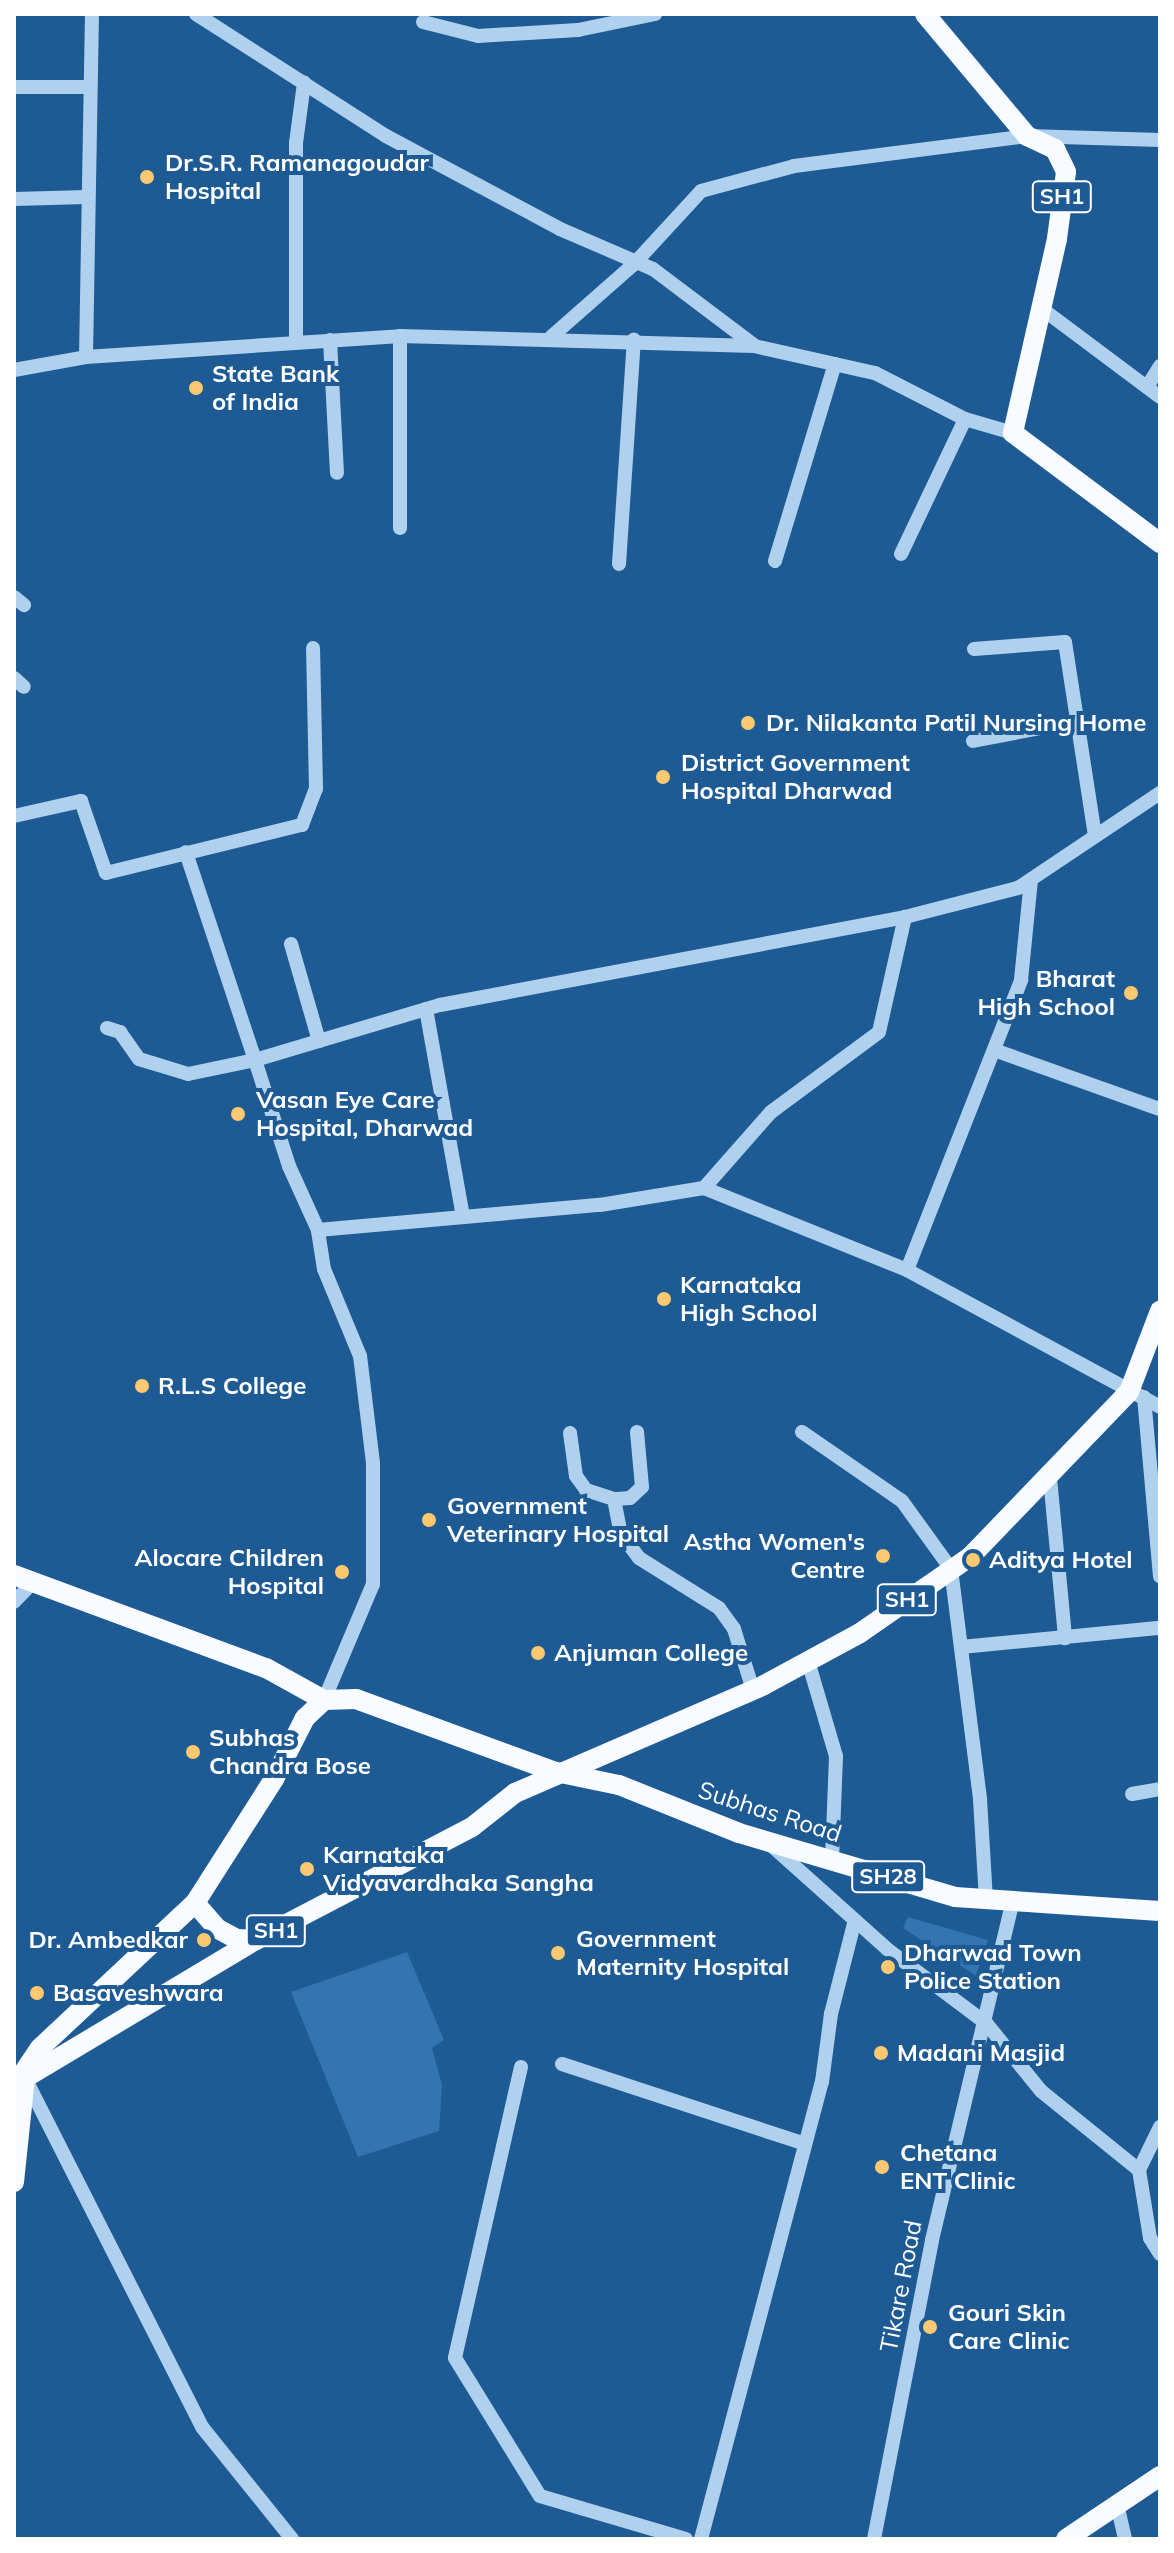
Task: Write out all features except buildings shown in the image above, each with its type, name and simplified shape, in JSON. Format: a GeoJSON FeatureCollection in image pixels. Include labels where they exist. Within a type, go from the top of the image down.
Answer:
{"type":"FeatureCollection","features":[{"type":"Feature","properties":{"kind":"main road","name":"SH1"},"geometry":{"type":"LineString","coordinates":[[925,14],[1027,136],[1055,149],[1066,172],[1041,308],[1013,433]]}},
{"type":"Feature","properties":{"kind":"main road"},"geometry":{"type":"LineString","coordinates":[[1013,433],[1160,543]]}},
{"type":"Feature","properties":{"kind":"main road","name":"SH1"},"geometry":{"type":"LineString","coordinates":[[17,2075],[256,1940],[472,1827],[515,1793],[556,1772],[753,1690],[860,1633],[951,1569],[1136,1395],[1160,1311]]}},
{"type":"Feature","properties":{"kind":"main road"},"geometry":{"type":"LineString","coordinates":[[14,2182],[25,2110],[17,2075],[40,2048],[195,1903],[274,1779],[305,1718],[324,1700],[266,1668],[24,1579]]}},
{"type":"Feature","properties":{"kind":"main road","name":"Subhas Road"},"geometry":{"type":"LineString","coordinates":[[324,1700],[356,1699],[556,1772],[619,1785],[767,1842],[955,1897],[1012,1904],[1160,1911]]}},
{"type":"Feature","properties":{"kind":"main road"},"geometry":{"type":"LineString","coordinates":[[195,1903],[218,1929],[237,1939],[256,1940]]}},
{"type":"Feature","properties":{"kind":"main road"},"geometry":{"type":"LineString","coordinates":[[1066,2539],[1160,2476]]}},
{"type":"Feature","properties":{"kind":"street"},"geometry":{"type":"LineString","coordinates":[[86,357],[88,87],[92,14]]}},
{"type":"Feature","properties":{"kind":"street"},"geometry":{"type":"LineString","coordinates":[[196,14],[386,136],[633,265],[653,269],[754,346]]}},
{"type":"Feature","properties":{"kind":"street"},"geometry":{"type":"LineString","coordinates":[[423,22],[478,36],[578,30],[655,14]]}},
{"type":"Feature","properties":{"kind":"street"},"geometry":{"type":"LineString","coordinates":[[296,342],[296,143],[304,83]]}},
{"type":"Feature","properties":{"kind":"street"},"geometry":{"type":"LineString","coordinates":[[14,87],[88,87]]}},
{"type":"Feature","properties":{"kind":"street"},"geometry":{"type":"LineString","coordinates":[[551,337],[633,265],[701,191],[794,166],[1027,136],[1160,140]]}},
{"type":"Feature","properties":{"kind":"street"},"geometry":{"type":"LineString","coordinates":[[14,199],[87,197]]}},
{"type":"Feature","properties":{"kind":"street"},"geometry":{"type":"LineString","coordinates":[[1041,308],[1160,397]]}},
{"type":"Feature","properties":{"kind":"street"},"geometry":{"type":"LineString","coordinates":[[14,370],[86,357],[400,336],[551,337],[754,346],[875,373],[965,419],[1013,433]]}},
{"type":"Feature","properties":{"kind":"street"},"geometry":{"type":"LineString","coordinates":[[400,336],[400,528]]}},
{"type":"Feature","properties":{"kind":"street"},"geometry":{"type":"LineString","coordinates":[[330,340],[337,473]]}},
{"type":"Feature","properties":{"kind":"street"},"geometry":{"type":"LineString","coordinates":[[619,564],[634,340]]}},
{"type":"Feature","properties":{"kind":"street"},"geometry":{"type":"LineString","coordinates":[[775,561],[835,364]]}},
{"type":"Feature","properties":{"kind":"street"},"geometry":{"type":"LineString","coordinates":[[1147,387],[1160,366]]}},
{"type":"Feature","properties":{"kind":"street"},"geometry":{"type":"LineString","coordinates":[[901,554],[965,419]]}},
{"type":"Feature","properties":{"kind":"street"},"geometry":{"type":"LineString","coordinates":[[974,649],[1065,642],[1095,836]]}},
{"type":"Feature","properties":{"kind":"street"},"geometry":{"type":"LineString","coordinates":[[14,816],[81,801],[106,873],[302,825],[316,789],[313,648]]}},
{"type":"Feature","properties":{"kind":"street"},"geometry":{"type":"LineString","coordinates":[[973,741],[1077,721]]}},
{"type":"Feature","properties":{"kind":"street"},"geometry":{"type":"LineString","coordinates":[[107,1028],[120,1032],[139,1059],[188,1074],[255,1060],[426,1009],[905,917],[1018,888],[1160,793]]}},
{"type":"Feature","properties":{"kind":"street"},"geometry":{"type":"LineString","coordinates":[[186,852],[289,1166],[318,1230],[324,1269],[360,1356],[373,1463],[373,1584],[324,1700]]}},
{"type":"Feature","properties":{"kind":"street"},"geometry":{"type":"LineString","coordinates":[[907,1270],[1021,980],[1031,880]]}},
{"type":"Feature","properties":{"kind":"street"},"geometry":{"type":"LineString","coordinates":[[704,1188],[771,1112],[879,1032],[905,917]]}},
{"type":"Feature","properties":{"kind":"street"},"geometry":{"type":"LineString","coordinates":[[291,944],[319,1041]]}},
{"type":"Feature","properties":{"kind":"street"},"geometry":{"type":"LineString","coordinates":[[426,1009],[463,1217]]}},
{"type":"Feature","properties":{"kind":"street"},"geometry":{"type":"LineString","coordinates":[[994,1050],[1160,1109]]}},
{"type":"Feature","properties":{"kind":"street"},"geometry":{"type":"LineString","coordinates":[[318,1230],[600,1205],[704,1188],[907,1270],[983,1307],[1160,1407]]}},
{"type":"Feature","properties":{"kind":"street"},"geometry":{"type":"LineString","coordinates":[[1136,1395],[1160,1576]]}},
{"type":"Feature","properties":{"kind":"street"},"geometry":{"type":"LineString","coordinates":[[570,1433],[576,1476],[586,1490],[614,1499],[630,1498],[642,1487],[637,1432]]}},
{"type":"Feature","properties":{"kind":"street"},"geometry":{"type":"LineString","coordinates":[[802,1432],[902,1501],[951,1569],[980,1799],[986,1901]]}},
{"type":"Feature","properties":{"kind":"street"},"geometry":{"type":"LineString","coordinates":[[1050,1478],[1065,1638]]}},
{"type":"Feature","properties":{"kind":"street"},"geometry":{"type":"LineString","coordinates":[[614,1499],[621,1534],[639,1558],[719,1608],[727,1618],[753,1690]]}},
{"type":"Feature","properties":{"kind":"street"},"geometry":{"type":"LineString","coordinates":[[14,1602],[24,1579]]}},
{"type":"Feature","properties":{"kind":"street"},"geometry":{"type":"LineString","coordinates":[[961,1647],[1160,1628]]}},
{"type":"Feature","properties":{"kind":"street"},"geometry":{"type":"LineString","coordinates":[[808,1661],[836,1756],[832,1861]]}},
{"type":"Feature","properties":{"kind":"street"},"geometry":{"type":"LineString","coordinates":[[1132,1794],[1160,1789]]}},
{"type":"Feature","properties":{"kind":"street"},"geometry":{"type":"LineString","coordinates":[[767,1842],[855,1920],[986,2023],[1041,2091],[1139,2170]]}},
{"type":"Feature","properties":{"kind":"street","name":"Tikare Road"},"geometry":{"type":"LineString","coordinates":[[874,2539],[932,2240],[1012,1904]]}},
{"type":"Feature","properties":{"kind":"street"},"geometry":{"type":"LineString","coordinates":[[701,2539],[805,2144],[855,1920]]}},
{"type":"Feature","properties":{"kind":"street"},"geometry":{"type":"LineString","coordinates":[[562,2064],[805,2144]]}},
{"type":"Feature","properties":{"kind":"street"},"geometry":{"type":"LineString","coordinates":[[521,2067],[455,2358],[540,2496],[686,2539]]}},
{"type":"Feature","properties":{"kind":"street"},"geometry":{"type":"LineString","coordinates":[[17,2075],[202,2427],[292,2539]]}},
{"type":"Feature","properties":{"kind":"street"},"geometry":{"type":"LineString","coordinates":[[1160,2127],[1139,2170],[1150,2238],[1160,2254]]}},
{"type":"Feature","properties":{"kind":"street"},"geometry":{"type":"LineString","coordinates":[[1117,2504],[1125,2539]]}},
{"type":"Feature","properties":{"kind":"shaded area"},"geometry":{"type":"Polygon","coordinates":[[[908,1917],[988,1940],[976,1976],[903,1928],[908,1917]]]}},
{"type":"Feature","properties":{"kind":"shaded area"},"geometry":{"type":"Polygon","coordinates":[[[407,1952],[444,2040],[432,2048],[442,2085],[439,2131],[358,2157],[291,1992],[407,1952]]]}},
{"type":"Feature","properties":{"kind":"place","name":"Dr.S.R. Ramanagoudar Hospital"},"geometry":{"type":"Point","coordinates":[147,177]}},
{"type":"Feature","properties":{"kind":"place","name":"State Bank of India"},"geometry":{"type":"Point","coordinates":[196,388]}},
{"type":"Feature","properties":{"kind":"place","name":"Dr. Nilakanta Patil Nursing Home"},"geometry":{"type":"Point","coordinates":[748,723]}},
{"type":"Feature","properties":{"kind":"place","name":"District Government Hospital Dharwad"},"geometry":{"type":"Point","coordinates":[663,777]}},
{"type":"Feature","properties":{"kind":"place","name":"Bharat High School"},"geometry":{"type":"Point","coordinates":[1131,993]}},
{"type":"Feature","properties":{"kind":"place","name":"Vasan Eye Care Hospital, Dharwad"},"geometry":{"type":"Point","coordinates":[238,1114]}},
{"type":"Feature","properties":{"kind":"place","name":"Karnataka High School"},"geometry":{"type":"Point","coordinates":[664,1299]}},
{"type":"Feature","properties":{"kind":"place","name":"R.L.S College"},"geometry":{"type":"Point","coordinates":[142,1386]}},
{"type":"Feature","properties":{"kind":"place","name":"Government Veterinary Hospital"},"geometry":{"type":"Point","coordinates":[429,1520]}},
{"type":"Feature","properties":{"kind":"place","name":"Astha Women's Centre"},"geometry":{"type":"Point","coordinates":[883,1556]}},
{"type":"Feature","properties":{"kind":"place","name":"Aditya Hotel"},"geometry":{"type":"Point","coordinates":[973,1560]}},
{"type":"Feature","properties":{"kind":"place","name":"Alocare Children Hospital"},"geometry":{"type":"Point","coordinates":[342,1572]}},
{"type":"Feature","properties":{"kind":"place","name":"Anjuman College"},"geometry":{"type":"Point","coordinates":[538,1653]}},
{"type":"Feature","properties":{"kind":"place","name":"Subhas Chandra Bose"},"geometry":{"type":"Point","coordinates":[193,1752]}},
{"type":"Feature","properties":{"kind":"place","name":"Karnataka Vidyavardhaka Sangha"},"geometry":{"type":"Point","coordinates":[307,1869]}},
{"type":"Feature","properties":{"kind":"place","name":"Dr. Ambedkar"},"geometry":{"type":"Point","coordinates":[204,1940]}},
{"type":"Feature","properties":{"kind":"place","name":"Government Maternity Hospital"},"geometry":{"type":"Point","coordinates":[558,1953]}},
{"type":"Feature","properties":{"kind":"place","name":"Dharwad Town Police Station"},"geometry":{"type":"Point","coordinates":[888,1967]}},
{"type":"Feature","properties":{"kind":"place","name":"Basaveshwara"},"geometry":{"type":"Point","coordinates":[37,1993]}},
{"type":"Feature","properties":{"kind":"place","name":"Madani Masjid"},"geometry":{"type":"Point","coordinates":[881,2053]}},
{"type":"Feature","properties":{"kind":"place","name":"Chetana ENT Clinic"},"geometry":{"type":"Point","coordinates":[882,2167]}},
{"type":"Feature","properties":{"kind":"place","name":"Gouri Skin Care Clinic"},"geometry":{"type":"Point","coordinates":[930,2327]}}]}
